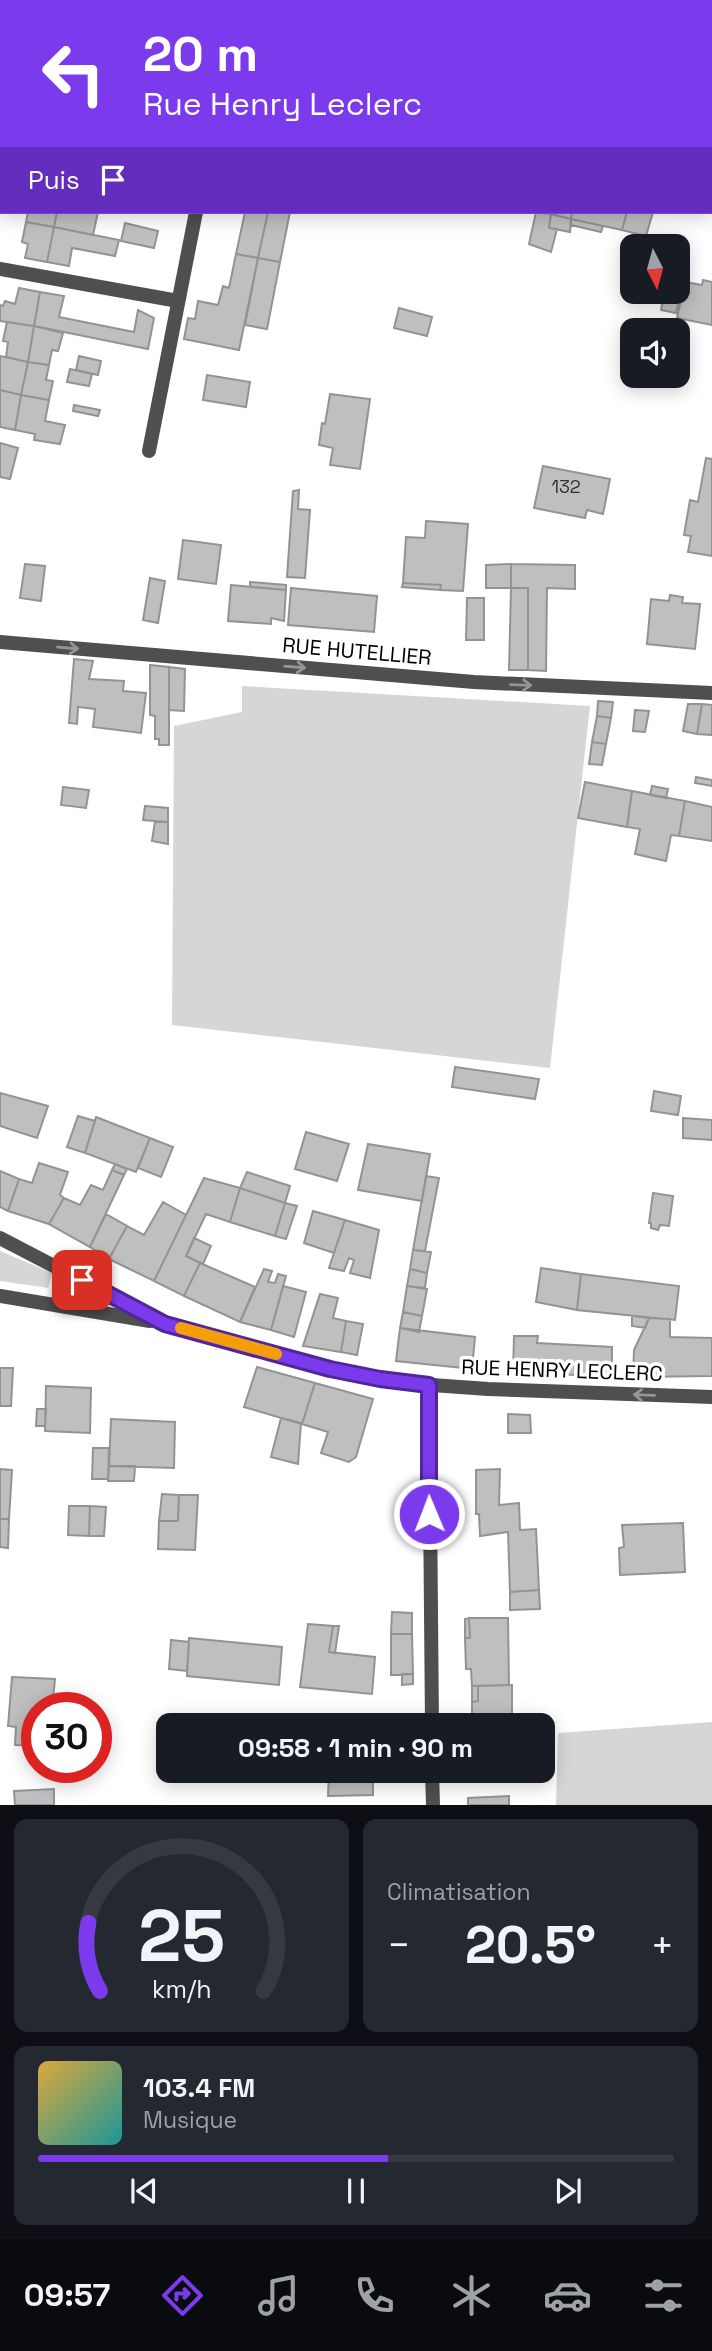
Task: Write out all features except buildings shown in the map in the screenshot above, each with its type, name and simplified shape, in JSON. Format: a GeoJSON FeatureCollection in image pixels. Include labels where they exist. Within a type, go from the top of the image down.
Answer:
{"type":"FeatureCollection","features":[{"type":"Feature","properties":{"kind":"street"},"geometry":{"type":"LineString","coordinates":[[149,451],[196,214]]}},
{"type":"Feature","properties":{"kind":"street"},"geometry":{"type":"LineString","coordinates":[[0,269],[178,301]]}},
{"type":"Feature","properties":{"kind":"street","name":"RUE HUTELLIER"},"geometry":{"type":"LineString","coordinates":[[0,642],[474,682],[712,693]]}},
{"type":"Feature","properties":{"kind":"street","name":"RUE HENRY LECLERC"},"geometry":{"type":"LineString","coordinates":[[0,1238],[165,1324]]}},
{"type":"Feature","properties":{"kind":"street","name":"RUE HENRY LECLERC"},"geometry":{"type":"LineString","coordinates":[[0,1296],[165,1324],[330,1369],[380,1379],[527,1391],[712,1397]]}},
{"type":"Feature","properties":{"kind":"street"},"geometry":{"type":"LineString","coordinates":[[429,1385],[432,1713]]}},
{"type":"Feature","properties":{"kind":"street"},"geometry":{"type":"LineString","coordinates":[[432,1783],[433,1805]]}},
{"type":"Feature","properties":{"kind":"shaded area"},"geometry":{"type":"Polygon","coordinates":[[[242,686],[590,706],[550,1068],[172,1025],[174,726],[242,712],[242,686]]]}},
{"type":"Feature","properties":{"kind":"shaded area"},"geometry":{"type":"Polygon","coordinates":[[[0,1251],[52,1273],[48,1288],[0,1281],[0,1251]]]}},
{"type":"Feature","properties":{"kind":"shaded area"},"geometry":{"type":"Polygon","coordinates":[[[712,1722],[712,1805],[556,1805],[558,1733],[712,1722]]]}},
{"type":"Feature","properties":{"kind":"slow traffic"},"geometry":{"type":"LineString","coordinates":[[181,1328],[276,1354]]}},
{"type":"Feature","properties":{"kind":"route"},"geometry":{"type":"LineString","coordinates":[[82,1280],[165,1324],[330,1369],[429,1385],[429,1514]]}}]}
